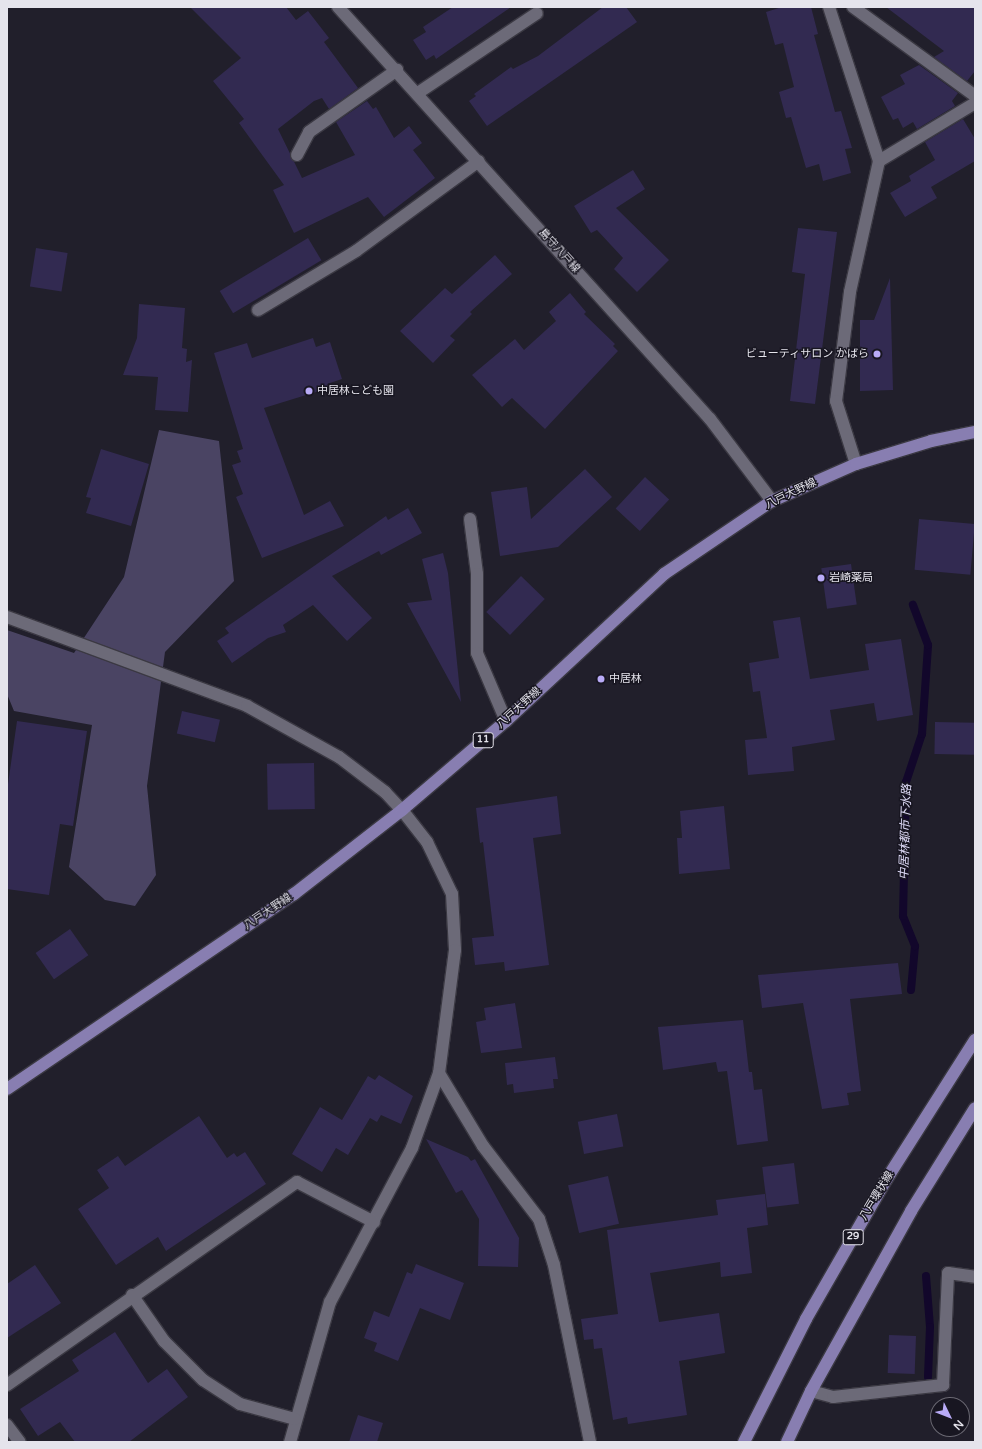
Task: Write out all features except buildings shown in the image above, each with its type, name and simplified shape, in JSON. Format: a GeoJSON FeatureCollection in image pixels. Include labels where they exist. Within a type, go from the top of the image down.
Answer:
{"type":"FeatureCollection","features":[{"type":"Feature","properties":{"kind":"main road","name":"八戸大野線"},"geometry":{"type":"LineString","coordinates":[[7,1088],[294,894],[402,810],[506,721],[664,574],[772,501],[856,464],[932,441],[975,432]]}},
{"type":"Feature","properties":{"kind":"main road","name":"八戸環状線"},"geometry":{"type":"LineString","coordinates":[[744,1442],[810,1312],[886,1180],[975,1040]]}},
{"type":"Feature","properties":{"kind":"main road"},"geometry":{"type":"LineString","coordinates":[[787,1442],[811,1391],[911,1211],[975,1108]]}},
{"type":"Feature","properties":{"kind":"street","name":"島守八戸線"},"geometry":{"type":"LineString","coordinates":[[338,7],[418,93],[710,419],[772,501]]}},
{"type":"Feature","properties":{"kind":"street"},"geometry":{"type":"LineString","coordinates":[[830,7],[879,161],[850,292],[836,401],[856,464]]}},
{"type":"Feature","properties":{"kind":"street"},"geometry":{"type":"LineString","coordinates":[[853,7],[975,96]]}},
{"type":"Feature","properties":{"kind":"street"},"geometry":{"type":"LineString","coordinates":[[418,93],[538,13]]}},
{"type":"Feature","properties":{"kind":"street"},"geometry":{"type":"LineString","coordinates":[[297,155],[309,132],[397,70]]}},
{"type":"Feature","properties":{"kind":"street"},"geometry":{"type":"LineString","coordinates":[[879,161],[975,103]]}},
{"type":"Feature","properties":{"kind":"street"},"geometry":{"type":"LineString","coordinates":[[258,310],[356,251],[479,161]]}},
{"type":"Feature","properties":{"kind":"street"},"geometry":{"type":"LineString","coordinates":[[470,519],[477,574],[477,653],[506,721]]}},
{"type":"Feature","properties":{"kind":"street"},"geometry":{"type":"LineString","coordinates":[[7,617],[247,706],[339,757],[385,792],[402,810],[427,842],[452,894],[455,950],[439,1073],[412,1148],[374,1222],[330,1302],[295,1420],[290,1442]]}},
{"type":"Feature","properties":{"kind":"street"},"geometry":{"type":"LineString","coordinates":[[439,1073],[483,1146],[539,1219],[554,1265],[590,1442]]}},
{"type":"Feature","properties":{"kind":"street"},"geometry":{"type":"LineString","coordinates":[[7,1385],[132,1295],[297,1182],[374,1222]]}},
{"type":"Feature","properties":{"kind":"street"},"geometry":{"type":"LineString","coordinates":[[811,1391],[833,1397],[943,1385],[948,1273],[975,1276]]}},
{"type":"Feature","properties":{"kind":"street"},"geometry":{"type":"LineString","coordinates":[[132,1295],[164,1341],[203,1380],[240,1404],[295,1420]]}},
{"type":"Feature","properties":{"kind":"street"},"geometry":{"type":"LineString","coordinates":[[7,1424],[20,1442]]}},
{"type":"Feature","properties":{"kind":"shaded area"},"geometry":{"type":"Polygon","coordinates":[[[159,430],[219,441],[234,581],[165,652],[147,786],[156,875],[135,906],[105,900],[69,867],[92,725],[14,711],[7,694],[7,630],[74,653],[124,577],[159,430]]]}},
{"type":"Feature","properties":{"kind":"waterway","name":"中居林都市下水路"},"geometry":{"type":"LineString","coordinates":[[911,990],[915,946],[903,916],[906,782],[922,734],[928,645],[913,605]]}},
{"type":"Feature","properties":{"kind":"waterway","name":"中居林都市下水路"},"geometry":{"type":"LineString","coordinates":[[926,1276],[930,1327],[928,1377]]}},
{"type":"Feature","properties":{"kind":"place","name":"ビューティサロン かばら"},"geometry":{"type":"Point","coordinates":[877,354]}},
{"type":"Feature","properties":{"kind":"place","name":"中居林こども園"},"geometry":{"type":"Point","coordinates":[309,391]}},
{"type":"Feature","properties":{"kind":"place","name":"岩崎薬局"},"geometry":{"type":"Point","coordinates":[821,578]}},
{"type":"Feature","properties":{"kind":"place","name":"中居林"},"geometry":{"type":"Point","coordinates":[601,679]}}]}
